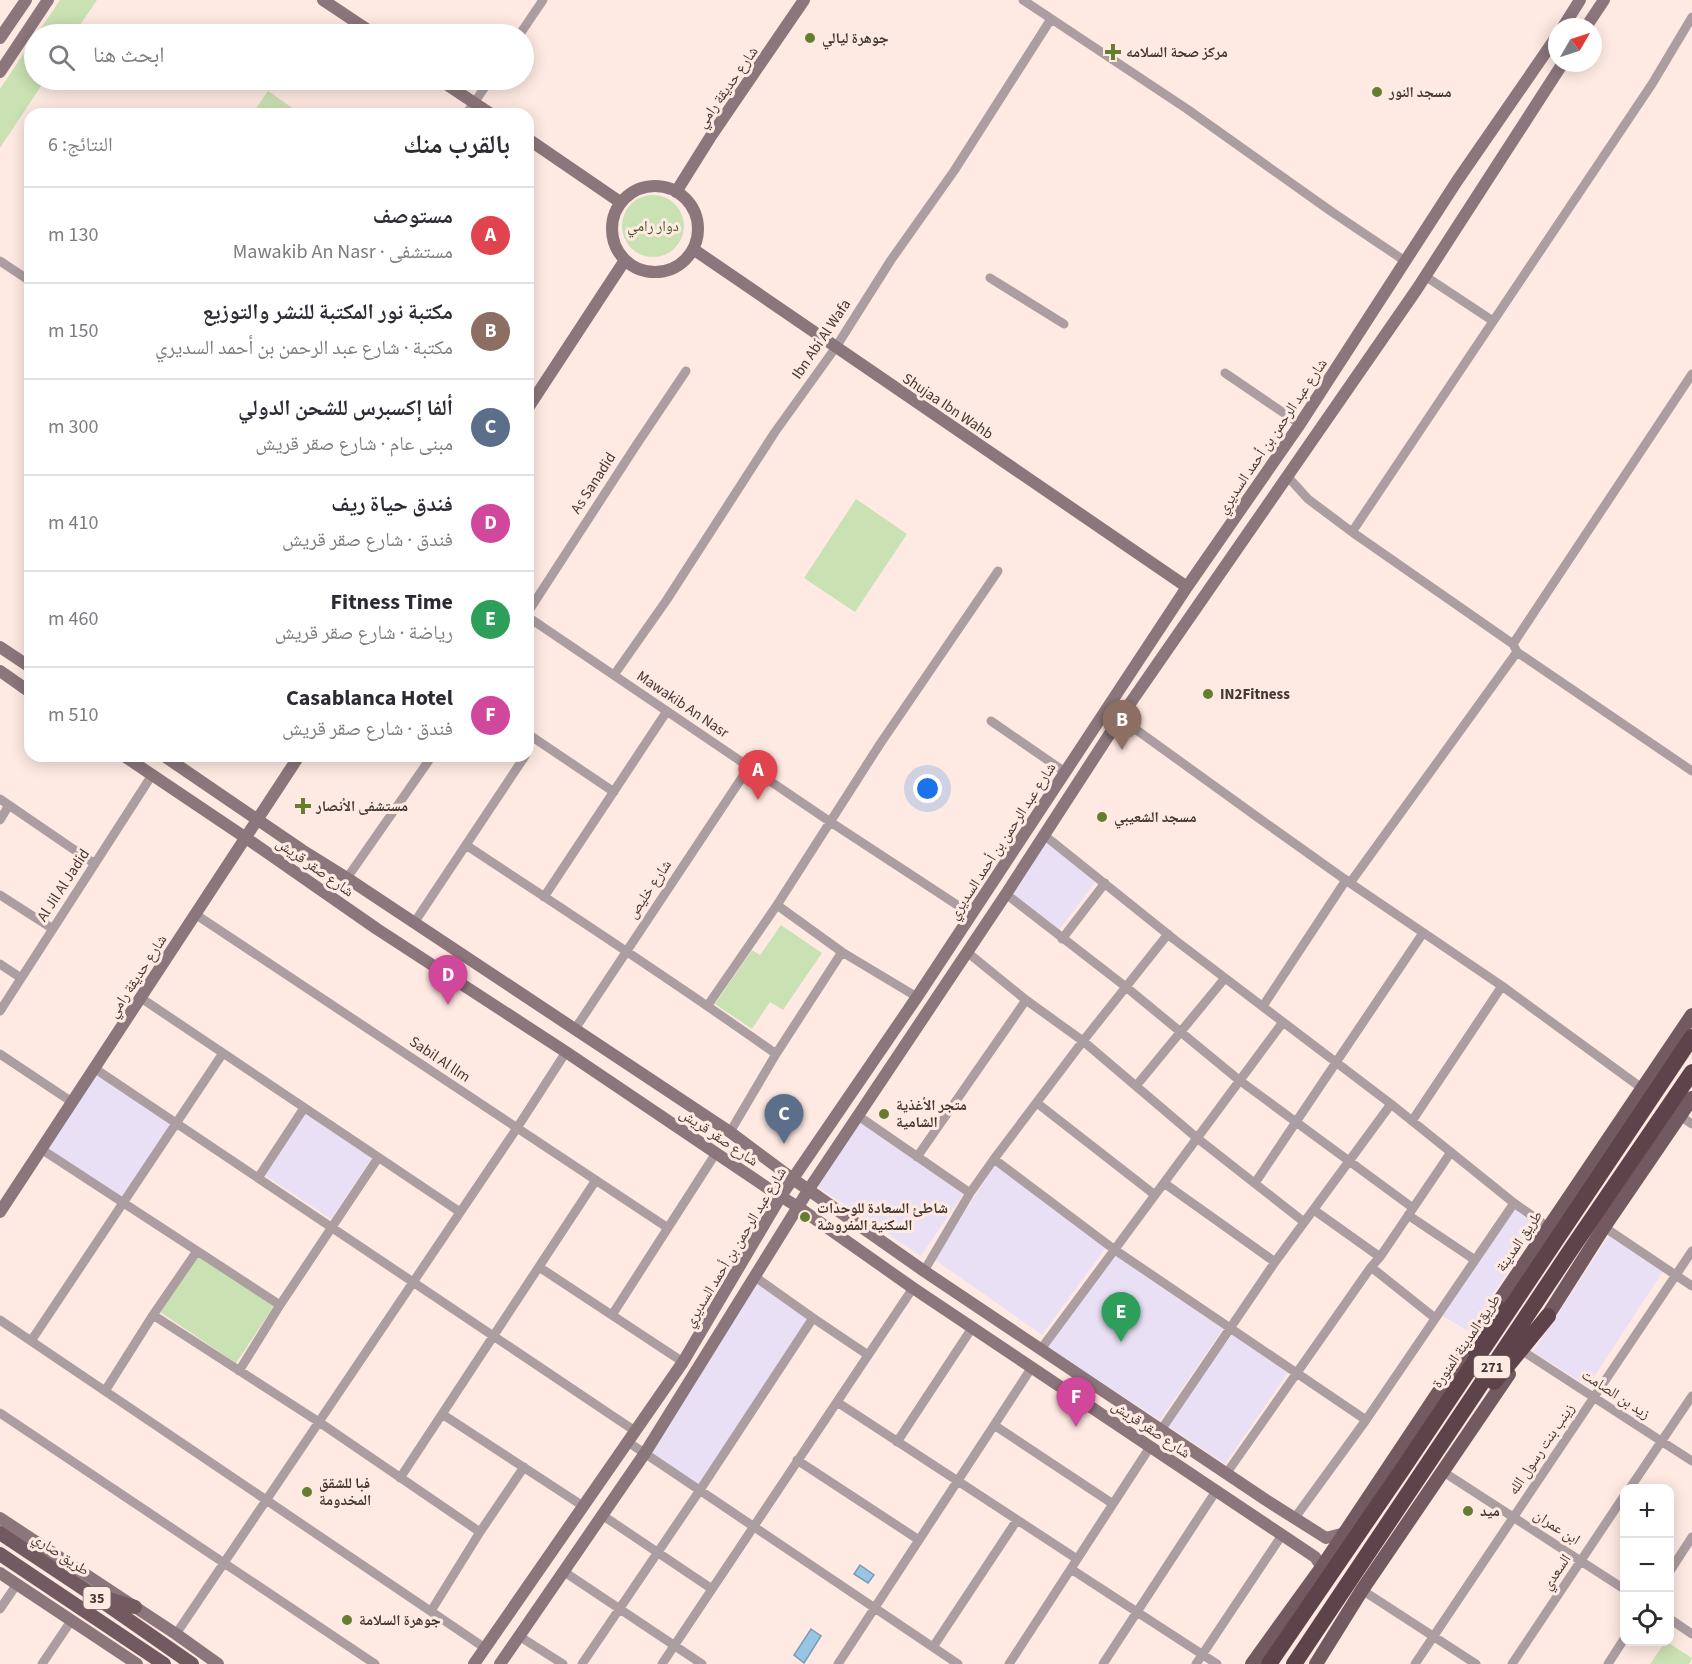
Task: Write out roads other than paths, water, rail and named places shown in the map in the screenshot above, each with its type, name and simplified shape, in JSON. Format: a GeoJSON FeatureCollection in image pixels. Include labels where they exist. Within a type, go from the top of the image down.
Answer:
{"type":"FeatureCollection","features":[{"type":"Feature","properties":{"kind":"highway","name":"طريق المدينة المنورة"},"geometry":{"type":"LineString","coordinates":[[1269,1664],[1402,1470],[1685,1036]]}},
{"type":"Feature","properties":{"kind":"highway","name":"271"},"geometry":{"type":"LineString","coordinates":[[1297,1660],[1692,1072]]}},
{"type":"Feature","properties":{"kind":"highway"},"geometry":{"type":"LineString","coordinates":[[1402,1470],[1496,1306]]}},
{"type":"Feature","properties":{"kind":"highway"},"geometry":{"type":"LineString","coordinates":[[1436,1452],[1548,1316]]}},
{"type":"Feature","properties":{"kind":"highway"},"geometry":{"type":"LineString","coordinates":[[1263,1664],[1300,1617]]}},
{"type":"Feature","properties":{"kind":"main road","name":"طريق المدينة"},"geometry":{"type":"LineString","coordinates":[[1252,1664],[1322,1567],[1548,1227],[1643,1089],[1685,1036],[1692,1016]]}},
{"type":"Feature","properties":{"kind":"main road"},"geometry":{"type":"LineString","coordinates":[[1316,1664],[1362,1590],[1524,1352],[1604,1227],[1669,1132],[1692,1088]]}},
{"type":"Feature","properties":{"kind":"main road"},"geometry":{"type":"LineString","coordinates":[[1669,1132],[1686,1120],[1692,1098]]}},
{"type":"Feature","properties":{"kind":"main road","name":"طريق صاري"},"geometry":{"type":"LineString","coordinates":[[0,1533],[192,1664]]}},
{"type":"Feature","properties":{"kind":"main road","name":"35"},"geometry":{"type":"LineString","coordinates":[[0,1554],[164,1664]]}},
{"type":"Feature","properties":{"kind":"main road"},"geometry":{"type":"LineString","coordinates":[[90,1593],[135,1607]]}},
{"type":"Feature","properties":{"kind":"street"},"geometry":{"type":"LineString","coordinates":[[0,38],[26,0]]}},
{"type":"Feature","properties":{"kind":"street"},"geometry":{"type":"LineString","coordinates":[[32,24],[48,0]]}},
{"type":"Feature","properties":{"kind":"street"},"geometry":{"type":"LineString","coordinates":[[323,0],[359,24]]}},
{"type":"Feature","properties":{"kind":"street"},"geometry":{"type":"LineString","coordinates":[[527,24],[543,0]]}},
{"type":"Feature","properties":{"kind":"street","name":"شارع حديقة رامي"},"geometry":{"type":"LineString","coordinates":[[676,192],[711,136],[804,0]]}},
{"type":"Feature","properties":{"kind":"street"},"geometry":{"type":"LineString","coordinates":[[1023,0],[1178,102],[1405,261]]}},
{"type":"Feature","properties":{"kind":"street"},"geometry":{"type":"LineString","coordinates":[[1569,18],[1580,0]]}},
{"type":"Feature","properties":{"kind":"street"},"geometry":{"type":"LineString","coordinates":[[1592,18],[1604,0]]}},
{"type":"Feature","properties":{"kind":"street"},"geometry":{"type":"LineString","coordinates":[[1352,532],[1652,84],[1692,17]]}},
{"type":"Feature","properties":{"kind":"street","name":"Ibn Abi Al Wafa"},"geometry":{"type":"LineString","coordinates":[[614,675],[666,601],[775,432],[836,347],[891,260],[954,171],[1051,20]]}},
{"type":"Feature","properties":{"kind":"street"},"geometry":{"type":"LineString","coordinates":[[0,72],[24,36]]}},
{"type":"Feature","properties":{"kind":"street","name":"شارع عبد الرحمن بن أحمد السديري"},"geometry":{"type":"LineString","coordinates":[[474,1664],[683,1362],[781,1196],[917,998],[1187,587],[1300,424],[1457,181],[1548,49]]}},
{"type":"Feature","properties":{"kind":"street","name":"شارع عبد الرحمن بن أحمد السديري"},"geometry":{"type":"LineString","coordinates":[[500,1664],[645,1453],[809,1189],[1006,894],[1120,718],[1425,276],[1557,72]]}},
{"type":"Feature","properties":{"kind":"street"},"geometry":{"type":"LineString","coordinates":[[455,90],[482,108]]}},
{"type":"Feature","properties":{"kind":"street"},"geometry":{"type":"LineString","coordinates":[[470,108],[482,90]]}},
{"type":"Feature","properties":{"kind":"street"},"geometry":{"type":"LineString","coordinates":[[534,143],[620,202]]}},
{"type":"Feature","properties":{"kind":"street"},"geometry":{"type":"LineString","coordinates":[[646,186],[662,186],[676,192],[689,202],[696,217],[697,234],[693,249],[679,264],[660,272],[640,270],[626,260],[613,241],[612,220],[620,202],[632,192],[646,186]]}},
{"type":"Feature","properties":{"kind":"street","name":"Shujaa Ibn Wahb"},"geometry":{"type":"LineString","coordinates":[[693,249],[1187,587]]}},
{"type":"Feature","properties":{"kind":"street"},"geometry":{"type":"LineString","coordinates":[[534,399],[626,260]]}},
{"type":"Feature","properties":{"kind":"street"},"geometry":{"type":"LineString","coordinates":[[0,261],[24,276]]}},
{"type":"Feature","properties":{"kind":"street"},"geometry":{"type":"LineString","coordinates":[[1425,276],[1493,321]]}},
{"type":"Feature","properties":{"kind":"street"},"geometry":{"type":"LineString","coordinates":[[990,278],[1064,324]]}},
{"type":"Feature","properties":{"kind":"street"},"geometry":{"type":"LineString","coordinates":[[1338,365],[1357,376]]}},
{"type":"Feature","properties":{"kind":"street","name":"As Sanadid"},"geometry":{"type":"LineString","coordinates":[[534,603],[686,371]]}},
{"type":"Feature","properties":{"kind":"street"},"geometry":{"type":"LineString","coordinates":[[1225,373],[1300,424]]}},
{"type":"Feature","properties":{"kind":"street"},"geometry":{"type":"LineString","coordinates":[[1263,1006],[1348,882],[1515,648],[1692,374]]}},
{"type":"Feature","properties":{"kind":"street"},"geometry":{"type":"LineString","coordinates":[[1288,477],[1308,499],[1352,532],[1692,771]]}},
{"type":"Feature","properties":{"kind":"street"},"geometry":{"type":"LineString","coordinates":[[708,1005],[777,905],[830,821],[998,571]]}},
{"type":"Feature","properties":{"kind":"street","name":"Mawakib An Nasr"},"geometry":{"type":"LineString","coordinates":[[534,621],[971,914]]}},
{"type":"Feature","properties":{"kind":"street"},"geometry":{"type":"LineString","coordinates":[[0,647],[24,663]]}},
{"type":"Feature","properties":{"kind":"street"},"geometry":{"type":"LineString","coordinates":[[0,671],[24,688]]}},
{"type":"Feature","properties":{"kind":"street"},"geometry":{"type":"LineString","coordinates":[[544,897],[667,711]]}},
{"type":"Feature","properties":{"kind":"street"},"geometry":{"type":"LineString","coordinates":[[1120,718],[1348,882],[1502,986],[1643,1089]]}},
{"type":"Feature","properties":{"kind":"street"},"geometry":{"type":"LineString","coordinates":[[991,721],[1065,772]]}},
{"type":"Feature","properties":{"kind":"street"},"geometry":{"type":"LineString","coordinates":[[534,737],[614,792]]}},
{"type":"Feature","properties":{"kind":"street","name":"شارع صقر قريش"},"geometry":{"type":"LineString","coordinates":[[133,762],[377,929],[798,1207],[972,1328],[1315,1557],[1322,1567]]}},
{"type":"Feature","properties":{"kind":"street","name":"شارع صقر قريش"},"geometry":{"type":"LineString","coordinates":[[173,762],[730,1132],[924,1271],[1294,1519],[1326,1538],[1345,1533]]}},
{"type":"Feature","properties":{"kind":"street","name":"شارع حديقة رامي"},"geometry":{"type":"LineString","coordinates":[[1,1208],[296,762]]}},
{"type":"Feature","properties":{"kind":"street"},"geometry":{"type":"LineString","coordinates":[[347,878],[428,762]]}},
{"type":"Feature","properties":{"kind":"street"},"geometry":{"type":"LineString","coordinates":[[414,923],[521,762]]}},
{"type":"Feature","properties":{"kind":"street","name":"شارع خليص"},"geometry":{"type":"LineString","coordinates":[[575,1029],[749,767]]}},
{"type":"Feature","properties":{"kind":"street","name":"Al Jil Al Jadid"},"geometry":{"type":"LineString","coordinates":[[0,1011],[152,775]]}},
{"type":"Feature","properties":{"kind":"street"},"geometry":{"type":"LineString","coordinates":[[0,799],[95,864]]}},
{"type":"Feature","properties":{"kind":"street"},"geometry":{"type":"LineString","coordinates":[[0,820],[9,806]]}},
{"type":"Feature","properties":{"kind":"street"},"geometry":{"type":"LineString","coordinates":[[1044,835],[1168,934],[1548,1227]]}},
{"type":"Feature","properties":{"kind":"street"},"geometry":{"type":"LineString","coordinates":[[466,845],[708,1005],[776,1054]]}},
{"type":"Feature","properties":{"kind":"street"},"geometry":{"type":"LineString","coordinates":[[1062,939],[1106,883]]}},
{"type":"Feature","properties":{"kind":"street"},"geometry":{"type":"LineString","coordinates":[[1006,894],[1126,987],[1239,1080],[1349,1161],[1475,1260]]}},
{"type":"Feature","properties":{"kind":"street"},"geometry":{"type":"LineString","coordinates":[[0,895],[53,929]]}},
{"type":"Feature","properties":{"kind":"street"},"geometry":{"type":"LineString","coordinates":[[777,905],[842,952],[917,998]]}},
{"type":"Feature","properties":{"kind":"street","name":"Sabil Al llm"},"geometry":{"type":"LineString","coordinates":[[195,914],[668,1228]]}},
{"type":"Feature","properties":{"kind":"street"},"geometry":{"type":"LineString","coordinates":[[1255,1183],[1424,933]]}},
{"type":"Feature","properties":{"kind":"street"},"geometry":{"type":"LineString","coordinates":[[924,1271],[970,1193],[994,1159],[1168,934]]}},
{"type":"Feature","properties":{"kind":"street"},"geometry":{"type":"LineString","coordinates":[[730,1132],[776,1054],[842,952]]}},
{"type":"Feature","properties":{"kind":"street"},"geometry":{"type":"LineString","coordinates":[[967,952],[1026,1000],[1083,1041],[1197,1138],[1304,1222]]}},
{"type":"Feature","properties":{"kind":"street"},"geometry":{"type":"LineString","coordinates":[[0,964],[21,978]]}},
{"type":"Feature","properties":{"kind":"street"},"geometry":{"type":"LineString","coordinates":[[1136,1086],[1225,978]]}},
{"type":"Feature","properties":{"kind":"street"},"geometry":{"type":"LineString","coordinates":[[1412,1121],[1502,986]]}},
{"type":"Feature","properties":{"kind":"street"},"geometry":{"type":"LineString","coordinates":[[141,998],[460,1212]]}},
{"type":"Feature","properties":{"kind":"street"},"geometry":{"type":"LineString","coordinates":[[917,1157],[1026,1000]]}},
{"type":"Feature","properties":{"kind":"street"},"geometry":{"type":"LineString","coordinates":[[1041,1349],[1283,1022]]}},
{"type":"Feature","properties":{"kind":"street"},"geometry":{"type":"LineString","coordinates":[[176,1634],[566,1052]]}},
{"type":"Feature","properties":{"kind":"street"},"geometry":{"type":"LineString","coordinates":[[31,1341],[223,1053]]}},
{"type":"Feature","properties":{"kind":"street"},"geometry":{"type":"LineString","coordinates":[[0,1054],[72,1102]]}},
{"type":"Feature","properties":{"kind":"street"},"geometry":{"type":"LineString","coordinates":[[94,1068],[493,1336],[632,1436],[645,1453],[958,1664]]}},
{"type":"Feature","properties":{"kind":"street"},"geometry":{"type":"LineString","coordinates":[[1037,1103],[1155,1195]]}},
{"type":"Feature","properties":{"kind":"street"},"geometry":{"type":"LineString","coordinates":[[1161,1430],[1275,1262],[1391,1104]]}},
{"type":"Feature","properties":{"kind":"street"},"geometry":{"type":"LineString","coordinates":[[258,1178],[304,1108]]}},
{"type":"Feature","properties":{"kind":"street"},"geometry":{"type":"LineString","coordinates":[[857,1115],[970,1193]]}},
{"type":"Feature","properties":{"kind":"street"},"geometry":{"type":"LineString","coordinates":[[41,1149],[280,1305]]}},
{"type":"Feature","properties":{"kind":"street"},"geometry":{"type":"LineString","coordinates":[[1226,1474],[1380,1257],[1451,1152]]}},
{"type":"Feature","properties":{"kind":"street"},"geometry":{"type":"LineString","coordinates":[[612,1315],[716,1153]]}},
{"type":"Feature","properties":{"kind":"street"},"geometry":{"type":"LineString","coordinates":[[239,1371],[378,1158]]}},
{"type":"Feature","properties":{"kind":"street"},"geometry":{"type":"LineString","coordinates":[[994,1159],[1115,1250],[1366,1420]]}},
{"type":"Feature","properties":{"kind":"street"},"geometry":{"type":"LineString","coordinates":[[400,1478],[596,1180]]}},
{"type":"Feature","properties":{"kind":"street"},"geometry":{"type":"LineString","coordinates":[[1164,1183],[1275,1262]]}},
{"type":"Feature","properties":{"kind":"street"},"geometry":{"type":"LineString","coordinates":[[1294,1519],[1366,1420],[1514,1203]]}},
{"type":"Feature","properties":{"kind":"street"},"geometry":{"type":"LineString","coordinates":[[1314,1210],[1380,1257]]}},
{"type":"Feature","properties":{"kind":"street"},"geometry":{"type":"LineString","coordinates":[[1604,1227],[1692,1286]]}},
{"type":"Feature","properties":{"kind":"street"},"geometry":{"type":"LineString","coordinates":[[105,1391],[197,1251]]}},
{"type":"Feature","properties":{"kind":"street","name":"زينب بنت رسول الله"},"geometry":{"type":"LineString","coordinates":[[1415,1664],[1692,1251]]}},
{"type":"Feature","properties":{"kind":"street"},"geometry":{"type":"LineString","coordinates":[[539,1267],[683,1362]]}},
{"type":"Feature","properties":{"kind":"street"},"geometry":{"type":"LineString","coordinates":[[1371,1267],[1435,1318]]}},
{"type":"Feature","properties":{"kind":"street"},"geometry":{"type":"LineString","coordinates":[[754,1276],[868,1355]]}},
{"type":"Feature","properties":{"kind":"street"},"geometry":{"type":"LineString","coordinates":[[662,1664],[913,1288]]}},
{"type":"Feature","properties":{"kind":"street"},"geometry":{"type":"LineString","coordinates":[[153,1315],[319,1422],[480,1532]]}},
{"type":"Feature","properties":{"kind":"street"},"geometry":{"type":"LineString","coordinates":[[582,1664],[813,1318]]}},
{"type":"Feature","properties":{"kind":"street"},"geometry":{"type":"LineString","coordinates":[[0,1320],[485,1648]]}},
{"type":"Feature","properties":{"kind":"street"},"geometry":{"type":"LineString","coordinates":[[897,1442],[972,1328]]}},
{"type":"Feature","properties":{"kind":"street"},"geometry":{"type":"LineString","coordinates":[[1000,1346],[1010,1329]]}},
{"type":"Feature","properties":{"kind":"street","name":"زيد بن الصامت"},"geometry":{"type":"LineString","coordinates":[[1524,1352],[1692,1461]]}},
{"type":"Feature","properties":{"kind":"street"},"geometry":{"type":"LineString","coordinates":[[838,1664],[1032,1367]]}},
{"type":"Feature","properties":{"kind":"street"},"geometry":{"type":"LineString","coordinates":[[1633,1484],[1692,1396]]}},
{"type":"Feature","properties":{"kind":"street"},"geometry":{"type":"LineString","coordinates":[[837,1402],[1077,1559]]}},
{"type":"Feature","properties":{"kind":"street"},"geometry":{"type":"LineString","coordinates":[[0,1413],[375,1664]]}},
{"type":"Feature","properties":{"kind":"street"},"geometry":{"type":"LineString","coordinates":[[442,1414],[583,1506]]}},
{"type":"Feature","properties":{"kind":"street"},"geometry":{"type":"LineString","coordinates":[[994,1425],[1113,1504]]}},
{"type":"Feature","properties":{"kind":"street"},"geometry":{"type":"LineString","coordinates":[[1009,1664],[1150,1446]]}},
{"type":"Feature","properties":{"kind":"street"},"geometry":{"type":"LineString","coordinates":[[797,1460],[919,1540]]}},
{"type":"Feature","properties":{"kind":"street"},"geometry":{"type":"LineString","coordinates":[[431,1611],[524,1467]]}},
{"type":"Feature","properties":{"kind":"street","name":"ابن عمران"},"geometry":{"type":"LineString","coordinates":[[1442,1471],[1620,1586]]}},
{"type":"Feature","properties":{"kind":"street"},"geometry":{"type":"LineString","coordinates":[[1103,1664],[1216,1491]]}},
{"type":"Feature","properties":{"kind":"street"},"geometry":{"type":"LineString","coordinates":[[1255,1517],[1266,1500]]}},
{"type":"Feature","properties":{"kind":"street","name":"السعدي"},"geometry":{"type":"LineString","coordinates":[[1512,1664],[1620,1502]]}},
{"type":"Feature","properties":{"kind":"street"},"geometry":{"type":"LineString","coordinates":[[602,1515],[712,1589]]}},
{"type":"Feature","properties":{"kind":"street"},"geometry":{"type":"LineString","coordinates":[[0,1518],[218,1664]]}},
{"type":"Feature","properties":{"kind":"street"},"geometry":{"type":"LineString","coordinates":[[933,1647],[1017,1520]]}},
{"type":"Feature","properties":{"kind":"street"},"geometry":{"type":"LineString","coordinates":[[1196,1664],[1282,1535]]}},
{"type":"Feature","properties":{"kind":"street"},"geometry":{"type":"LineString","coordinates":[[1674,1565],[1692,1537]]}},
{"type":"Feature","properties":{"kind":"street"},"geometry":{"type":"LineString","coordinates":[[1071,1569],[1216,1664]]}},
{"type":"Feature","properties":{"kind":"street"},"geometry":{"type":"LineString","coordinates":[[563,1571],[702,1664]]}},
{"type":"Feature","properties":{"kind":"street"},"geometry":{"type":"LineString","coordinates":[[0,1573],[132,1663]]}},
{"type":"Feature","properties":{"kind":"street"},"geometry":{"type":"LineString","coordinates":[[0,1610],[17,1584]]}},
{"type":"Feature","properties":{"kind":"street"},"geometry":{"type":"LineString","coordinates":[[1362,1590],[1476,1664]]}},
{"type":"Feature","properties":{"kind":"street"},"geometry":{"type":"LineString","coordinates":[[42,1664],[71,1621]]}},
{"type":"Feature","properties":{"kind":"street"},"geometry":{"type":"LineString","coordinates":[[1674,1622],[1692,1634]]}},
{"type":"Feature","properties":{"kind":"street"},"geometry":{"type":"LineString","coordinates":[[519,1636],[563,1664]]}},
{"type":"Feature","properties":{"kind":"street"},"geometry":{"type":"LineString","coordinates":[[1608,1664],[1620,1645]]}},
{"type":"Feature","properties":{"kind":"water"},"geometry":{"type":"Polygon","coordinates":[[[860,1565],[874,1575],[868,1583],[854,1574],[860,1565]]]}},
{"type":"Feature","properties":{"kind":"water"},"geometry":{"type":"Polygon","coordinates":[[[811,1629],[821,1636],[804,1663],[794,1655],[811,1629]]]}},
{"type":"Feature","properties":{"kind":"place","name":"جوهرة ليالي"},"geometry":{"type":"Point","coordinates":[810,38]}},
{"type":"Feature","properties":{"kind":"place","name":"مركز صحة السلامه"},"geometry":{"type":"Point","coordinates":[1113,52]}},
{"type":"Feature","properties":{"kind":"place","name":"مسجد النور"},"geometry":{"type":"Point","coordinates":[1377,92]}},
{"type":"Feature","properties":{"kind":"place","name":"IN2Fitness"},"geometry":{"type":"Point","coordinates":[1208,694]}},
{"type":"Feature","properties":{"kind":"place","name":"مكتبة نور المكتبة للنشر والتوزيع"},"geometry":{"type":"Point","coordinates":[1122,750]}},
{"type":"Feature","properties":{"kind":"place","name":"مستوصف"},"geometry":{"type":"Point","coordinates":[758,800]}},
{"type":"Feature","properties":{"kind":"place","name":"مستشفى الأنصار"},"geometry":{"type":"Point","coordinates":[303,806]}},
{"type":"Feature","properties":{"kind":"place","name":"مسجد الشعيبي"},"geometry":{"type":"Point","coordinates":[1102,817]}},
{"type":"Feature","properties":{"kind":"place","name":"فندق حياة ريف"},"geometry":{"type":"Point","coordinates":[448,1005]}},
{"type":"Feature","properties":{"kind":"place","name":"متجر الأغذية الشامية"},"geometry":{"type":"Point","coordinates":[884,1114]}},
{"type":"Feature","properties":{"kind":"place","name":"ألفا إكسبرس للشحن الدولي"},"geometry":{"type":"Point","coordinates":[784,1144]}},
{"type":"Feature","properties":{"kind":"place","name":"شاطئ السعادة للوحدات السكنية المفروشة"},"geometry":{"type":"Point","coordinates":[805,1217]}},
{"type":"Feature","properties":{"kind":"place","name":"Fitness Time"},"geometry":{"type":"Point","coordinates":[1121,1342]}},
{"type":"Feature","properties":{"kind":"place","name":"Casablanca Hotel"},"geometry":{"type":"Point","coordinates":[1076,1427]}},
{"type":"Feature","properties":{"kind":"place","name":"فبا للشقق المخدومة"},"geometry":{"type":"Point","coordinates":[307,1492]}},
{"type":"Feature","properties":{"kind":"place","name":"ميد"},"geometry":{"type":"Point","coordinates":[1468,1511]}},
{"type":"Feature","properties":{"kind":"place","name":"جوهرة السلامة"},"geometry":{"type":"Point","coordinates":[347,1620]}},
{"type":"Feature","properties":{"kind":"park label","name":"دوار رامي"},"geometry":{"type":"Point","coordinates":[653,226]}}]}
